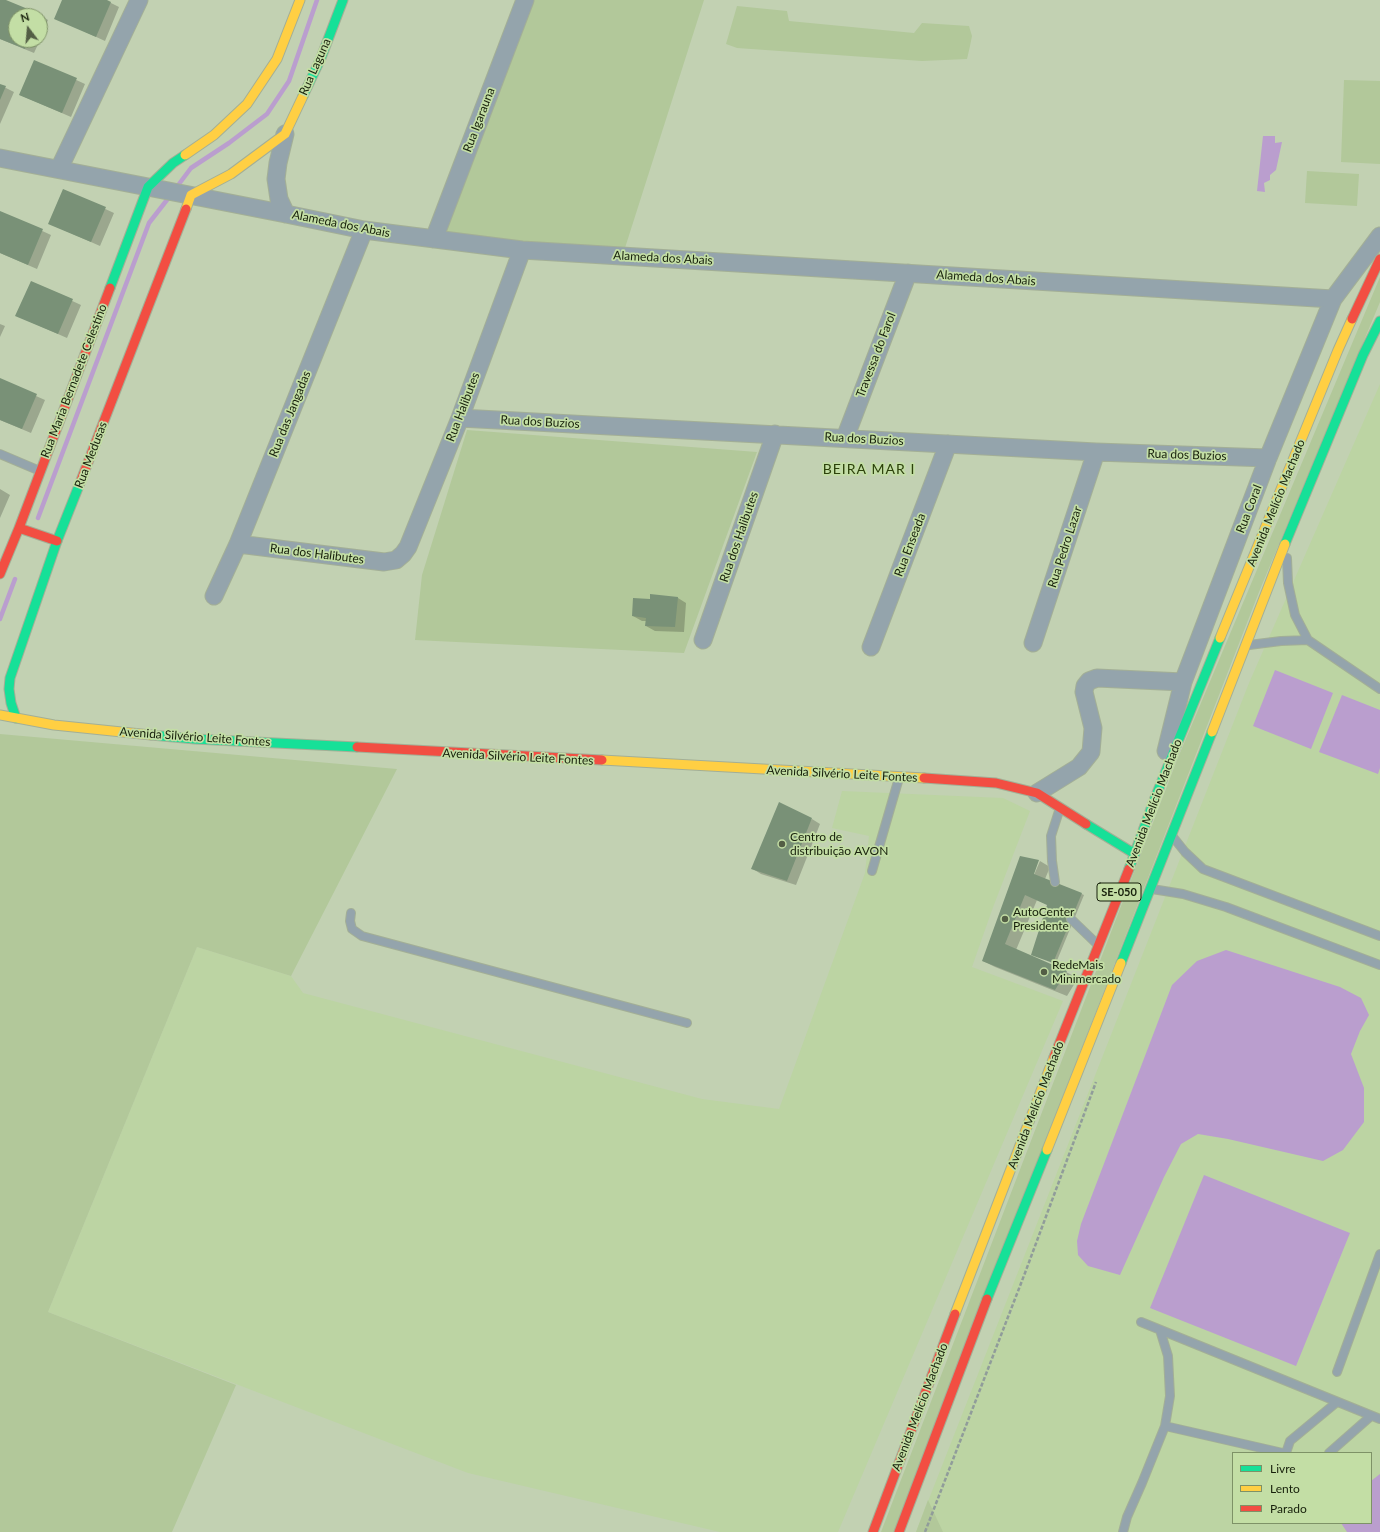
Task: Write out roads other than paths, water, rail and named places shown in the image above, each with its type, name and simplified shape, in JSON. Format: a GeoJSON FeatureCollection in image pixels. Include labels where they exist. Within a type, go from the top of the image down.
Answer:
{"type":"FeatureCollection","features":[{"type":"Feature","properties":{"kind":"main road"},"geometry":{"type":"LineString","coordinates":[[150,188],[173,163],[214,135],[248,104],[277,59],[300,0]]}},
{"type":"Feature","properties":{"kind":"main road","name":"Rua Laguna"},"geometry":{"type":"LineString","coordinates":[[187,195],[231,174],[285,134],[321,58],[343,0]]}},
{"type":"Feature","properties":{"kind":"main road","name":"Rua Maria Bernadete Celestino"},"geometry":{"type":"LineString","coordinates":[[0,574],[150,188]]}},
{"type":"Feature","properties":{"kind":"main road","name":"Rua Medusas"},"geometry":{"type":"LineString","coordinates":[[16,718],[11,703],[9,689],[10,678],[57,541],[187,195]]}},
{"type":"Feature","properties":{"kind":"main road","name":"Avenida Melício Machado"},"geometry":{"type":"LineString","coordinates":[[873,1532],[971,1271],[1135,854],[1155,798],[1338,350],[1380,259]]}},
{"type":"Feature","properties":{"kind":"main road","name":"Avenida Melício Machado"},"geometry":{"type":"LineString","coordinates":[[899,1532],[985,1305],[1152,889],[1286,542],[1363,355],[1380,322]]}},
{"type":"Feature","properties":{"kind":"main road"},"geometry":{"type":"LineString","coordinates":[[19,528],[57,541]]}},
{"type":"Feature","properties":{"kind":"main road","name":"Avenida Silvério Leite Fontes"},"geometry":{"type":"LineString","coordinates":[[0,715],[54,725],[195,739],[900,776],[996,783],[1037,793],[1135,854]]}},
{"type":"Feature","properties":{"kind":"street"},"geometry":{"type":"LineString","coordinates":[[59,169],[139,0]]}},
{"type":"Feature","properties":{"kind":"street","name":"Rua Igarauna"},"geometry":{"type":"LineString","coordinates":[[434,239],[525,0]]}},
{"type":"Feature","properties":{"kind":"street","name":"Rua Laguna"},"geometry":{"type":"LineString","coordinates":[[285,134],[276,179],[279,199],[286,214]]}},
{"type":"Feature","properties":{"kind":"street","name":"Alameda dos Abais"},"geometry":{"type":"LineString","coordinates":[[0,158],[364,230],[522,250],[1333,299]]}},
{"type":"Feature","properties":{"kind":"street","name":"Rua das Jangadas"},"geometry":{"type":"LineString","coordinates":[[214,596],[238,544],[364,230]]}},
{"type":"Feature","properties":{"kind":"street","name":"Rua Coral"},"geometry":{"type":"LineString","coordinates":[[1155,798],[1183,682],[1268,458],[1333,299],[1380,236]]}},
{"type":"Feature","properties":{"kind":"street","name":"Rua Halibutes"},"geometry":{"type":"LineString","coordinates":[[396,560],[408,547],[460,418],[522,250]]}},
{"type":"Feature","properties":{"kind":"street","name":"Travessa do Farol"},"geometry":{"type":"LineString","coordinates":[[845,438],[908,273]]}},
{"type":"Feature","properties":{"kind":"street","name":"Rua dos Buzios"},"geometry":{"type":"LineString","coordinates":[[460,418],[1096,452],[1268,458]]}},
{"type":"Feature","properties":{"kind":"street","name":"Rua dos Halibutes"},"geometry":{"type":"LineString","coordinates":[[703,640],[775,434]]}},
{"type":"Feature","properties":{"kind":"street","name":"Rua Enseada"},"geometry":{"type":"LineString","coordinates":[[871,647],[948,444]]}},
{"type":"Feature","properties":{"kind":"street","name":"Rua Pedro Lazar"},"geometry":{"type":"LineString","coordinates":[[1033,643],[1096,452]]}},
{"type":"Feature","properties":{"kind":"street","name":"Rua dos Halibutes"},"geometry":{"type":"LineString","coordinates":[[238,544],[384,562],[396,560]]}},
{"type":"Feature","properties":{"kind":"street"},"geometry":{"type":"LineString","coordinates":[[1037,793],[1079,766],[1090,752],[1094,728],[1084,692],[1085,686],[1089,681],[1097,678],[1183,682]]}},
{"type":"Feature","properties":{"kind":"lane"},"geometry":{"type":"LineString","coordinates":[[0,454],[40,471]]}},
{"type":"Feature","properties":{"kind":"lane"},"geometry":{"type":"LineString","coordinates":[[1286,542],[1288,583],[1295,615],[1308,640],[1380,689]]}},
{"type":"Feature","properties":{"kind":"lane"},"geometry":{"type":"LineString","coordinates":[[1246,645],[1281,640],[1308,640]]}},
{"type":"Feature","properties":{"kind":"lane"},"geometry":{"type":"LineString","coordinates":[[872,871],[900,776]]}},
{"type":"Feature","properties":{"kind":"lane"},"geometry":{"type":"LineString","coordinates":[[1055,882],[1051,836],[1060,808]]}},
{"type":"Feature","properties":{"kind":"lane"},"geometry":{"type":"LineString","coordinates":[[1172,835],[1185,852],[1203,868],[1380,936]]}},
{"type":"Feature","properties":{"kind":"lane"},"geometry":{"type":"LineString","coordinates":[[1152,889],[1183,894],[1226,907],[1380,965]]}},
{"type":"Feature","properties":{"kind":"lane"},"geometry":{"type":"LineString","coordinates":[[351,913],[350,921],[352,929],[362,936],[687,1023]]}},
{"type":"Feature","properties":{"kind":"lane"},"geometry":{"type":"LineString","coordinates":[[1071,919],[1098,945]]}},
{"type":"Feature","properties":{"kind":"lane"},"geometry":{"type":"LineString","coordinates":[[1337,1372],[1380,1254]]}},
{"type":"Feature","properties":{"kind":"lane"},"geometry":{"type":"LineString","coordinates":[[1141,1322],[1380,1419]]}},
{"type":"Feature","properties":{"kind":"lane"},"geometry":{"type":"LineString","coordinates":[[1123,1532],[1127,1517],[1164,1426],[1170,1396],[1168,1356],[1160,1330]]}},
{"type":"Feature","properties":{"kind":"lane"},"geometry":{"type":"LineString","coordinates":[[1284,1452],[1290,1441],[1337,1402]]}},
{"type":"Feature","properties":{"kind":"lane"},"geometry":{"type":"LineString","coordinates":[[1330,1452],[1371,1416]]}},
{"type":"Feature","properties":{"kind":"lane"},"geometry":{"type":"LineString","coordinates":[[1164,1426],[1280,1452]]}},
{"type":"Feature","properties":{"kind":"waterway"},"geometry":{"type":"LineString","coordinates":[[176,188],[191,168],[229,143],[267,114],[289,81],[317,0]]}},
{"type":"Feature","properties":{"kind":"waterway"},"geometry":{"type":"LineString","coordinates":[[38,518],[149,223],[170,196]]}},
{"type":"Feature","properties":{"kind":"waterway"},"geometry":{"type":"LineString","coordinates":[[0,619],[15,579]]}},
{"type":"Feature","properties":{"kind":"place","name":"Centro de distribuição AVON"},"geometry":{"type":"Point","coordinates":[782,844]}},
{"type":"Feature","properties":{"kind":"place","name":"AutoCenter Presidente"},"geometry":{"type":"Point","coordinates":[1005,919]}},
{"type":"Feature","properties":{"kind":"place","name":"RedeMais Minimercado"},"geometry":{"type":"Point","coordinates":[1044,972]}},
{"type":"Feature","properties":{"kind":"district","name":"BEIRA MAR I"},"geometry":{"type":"Point","coordinates":[869,469]}}]}
